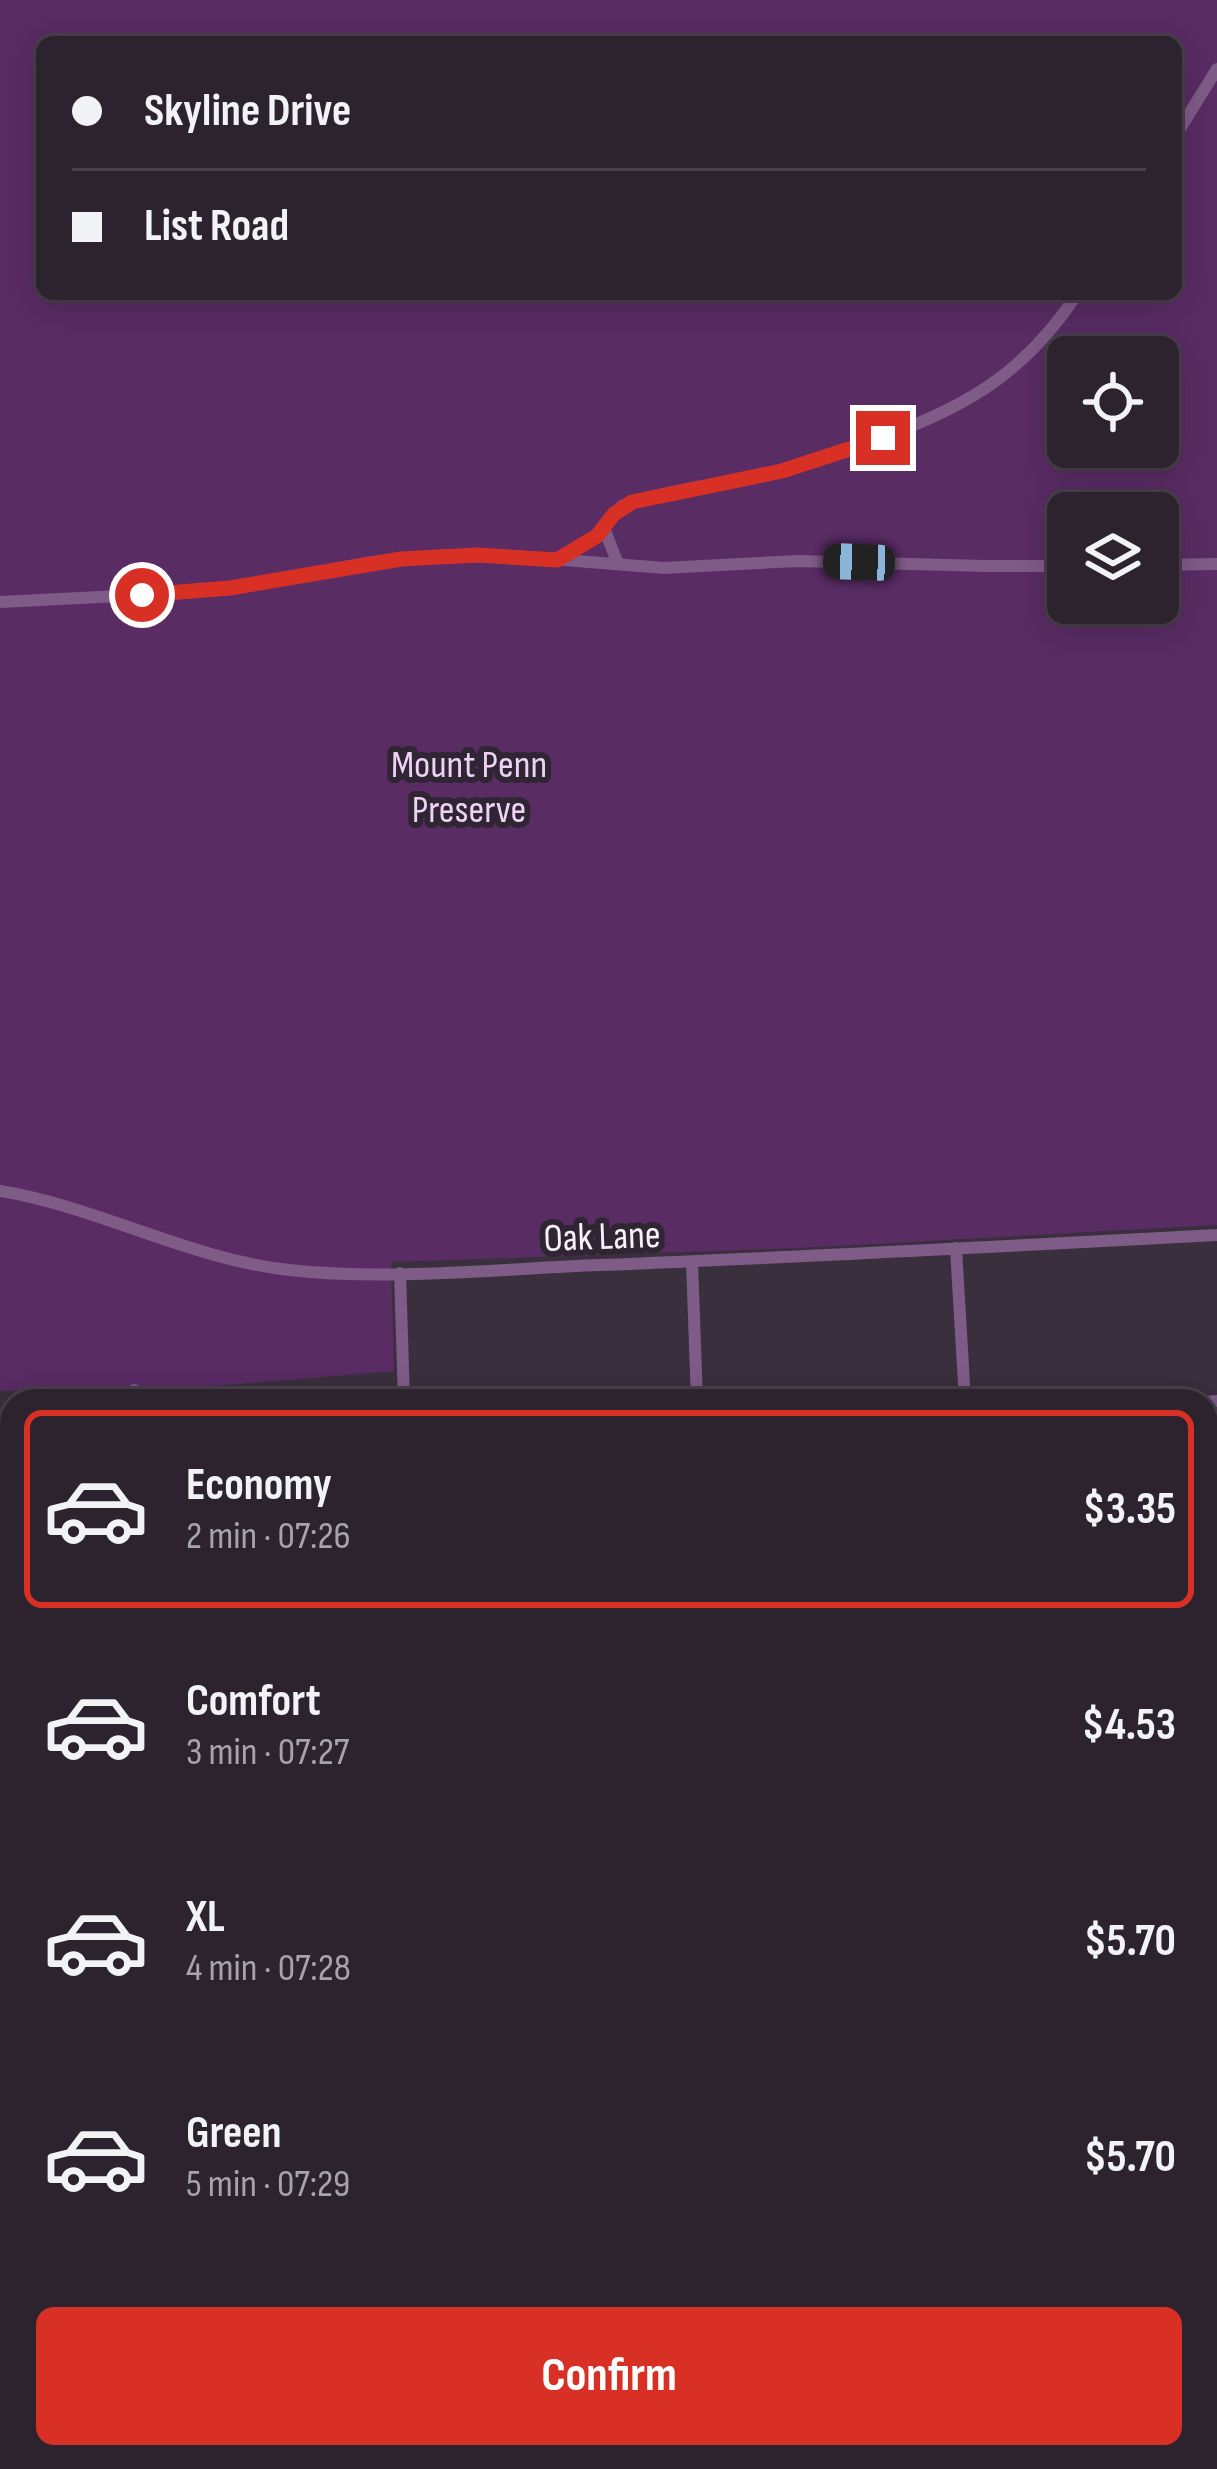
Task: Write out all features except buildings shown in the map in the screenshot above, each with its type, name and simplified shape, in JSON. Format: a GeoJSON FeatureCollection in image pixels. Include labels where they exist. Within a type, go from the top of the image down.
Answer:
{"type":"FeatureCollection","features":[{"type":"Feature","properties":{"kind":"street"},"geometry":{"type":"LineString","coordinates":[[1182,125],[1217,69]]}},
{"type":"Feature","properties":{"kind":"street"},"geometry":{"type":"LineString","coordinates":[[557,560],[597,536],[622,506],[632,502],[810,463],[946,413],[987,389],[1030,354],[1073,300]]}},
{"type":"Feature","properties":{"kind":"street"},"geometry":{"type":"LineString","coordinates":[[604,528],[618,564]]}},
{"type":"Feature","properties":{"kind":"street"},"geometry":{"type":"LineString","coordinates":[[0,602],[230,588],[372,562],[448,555],[688,568],[816,561],[1047,566]]}},
{"type":"Feature","properties":{"kind":"street"},"geometry":{"type":"LineString","coordinates":[[1179,565],[1217,564]]}},
{"type":"Feature","properties":{"kind":"street","name":"Oak Lane"},"geometry":{"type":"LineString","coordinates":[[0,1191],[250,1264],[321,1272],[692,1262],[1217,1234]]}},
{"type":"Feature","properties":{"kind":"street"},"geometry":{"type":"LineString","coordinates":[[956,1248],[964,1389]]}},
{"type":"Feature","properties":{"kind":"street"},"geometry":{"type":"LineString","coordinates":[[692,1262],[697,1389]]}},
{"type":"Feature","properties":{"kind":"street"},"geometry":{"type":"LineString","coordinates":[[400,1273],[404,1389]]}},
{"type":"Feature","properties":{"kind":"green space","name":"Mount Penn Preserve"},"geometry":{"type":"Polygon","coordinates":[[[0,0],[1217,0],[1217,1225],[800,1248],[391,1262],[394,1371],[144,1389],[0,1389],[0,0]]]}},
{"type":"Feature","properties":{"kind":"route"},"geometry":{"type":"LineString","coordinates":[[142,595],[230,588],[372,562],[448,555],[557,560],[597,536],[622,506],[632,502],[782,471],[883,438]]}}]}
